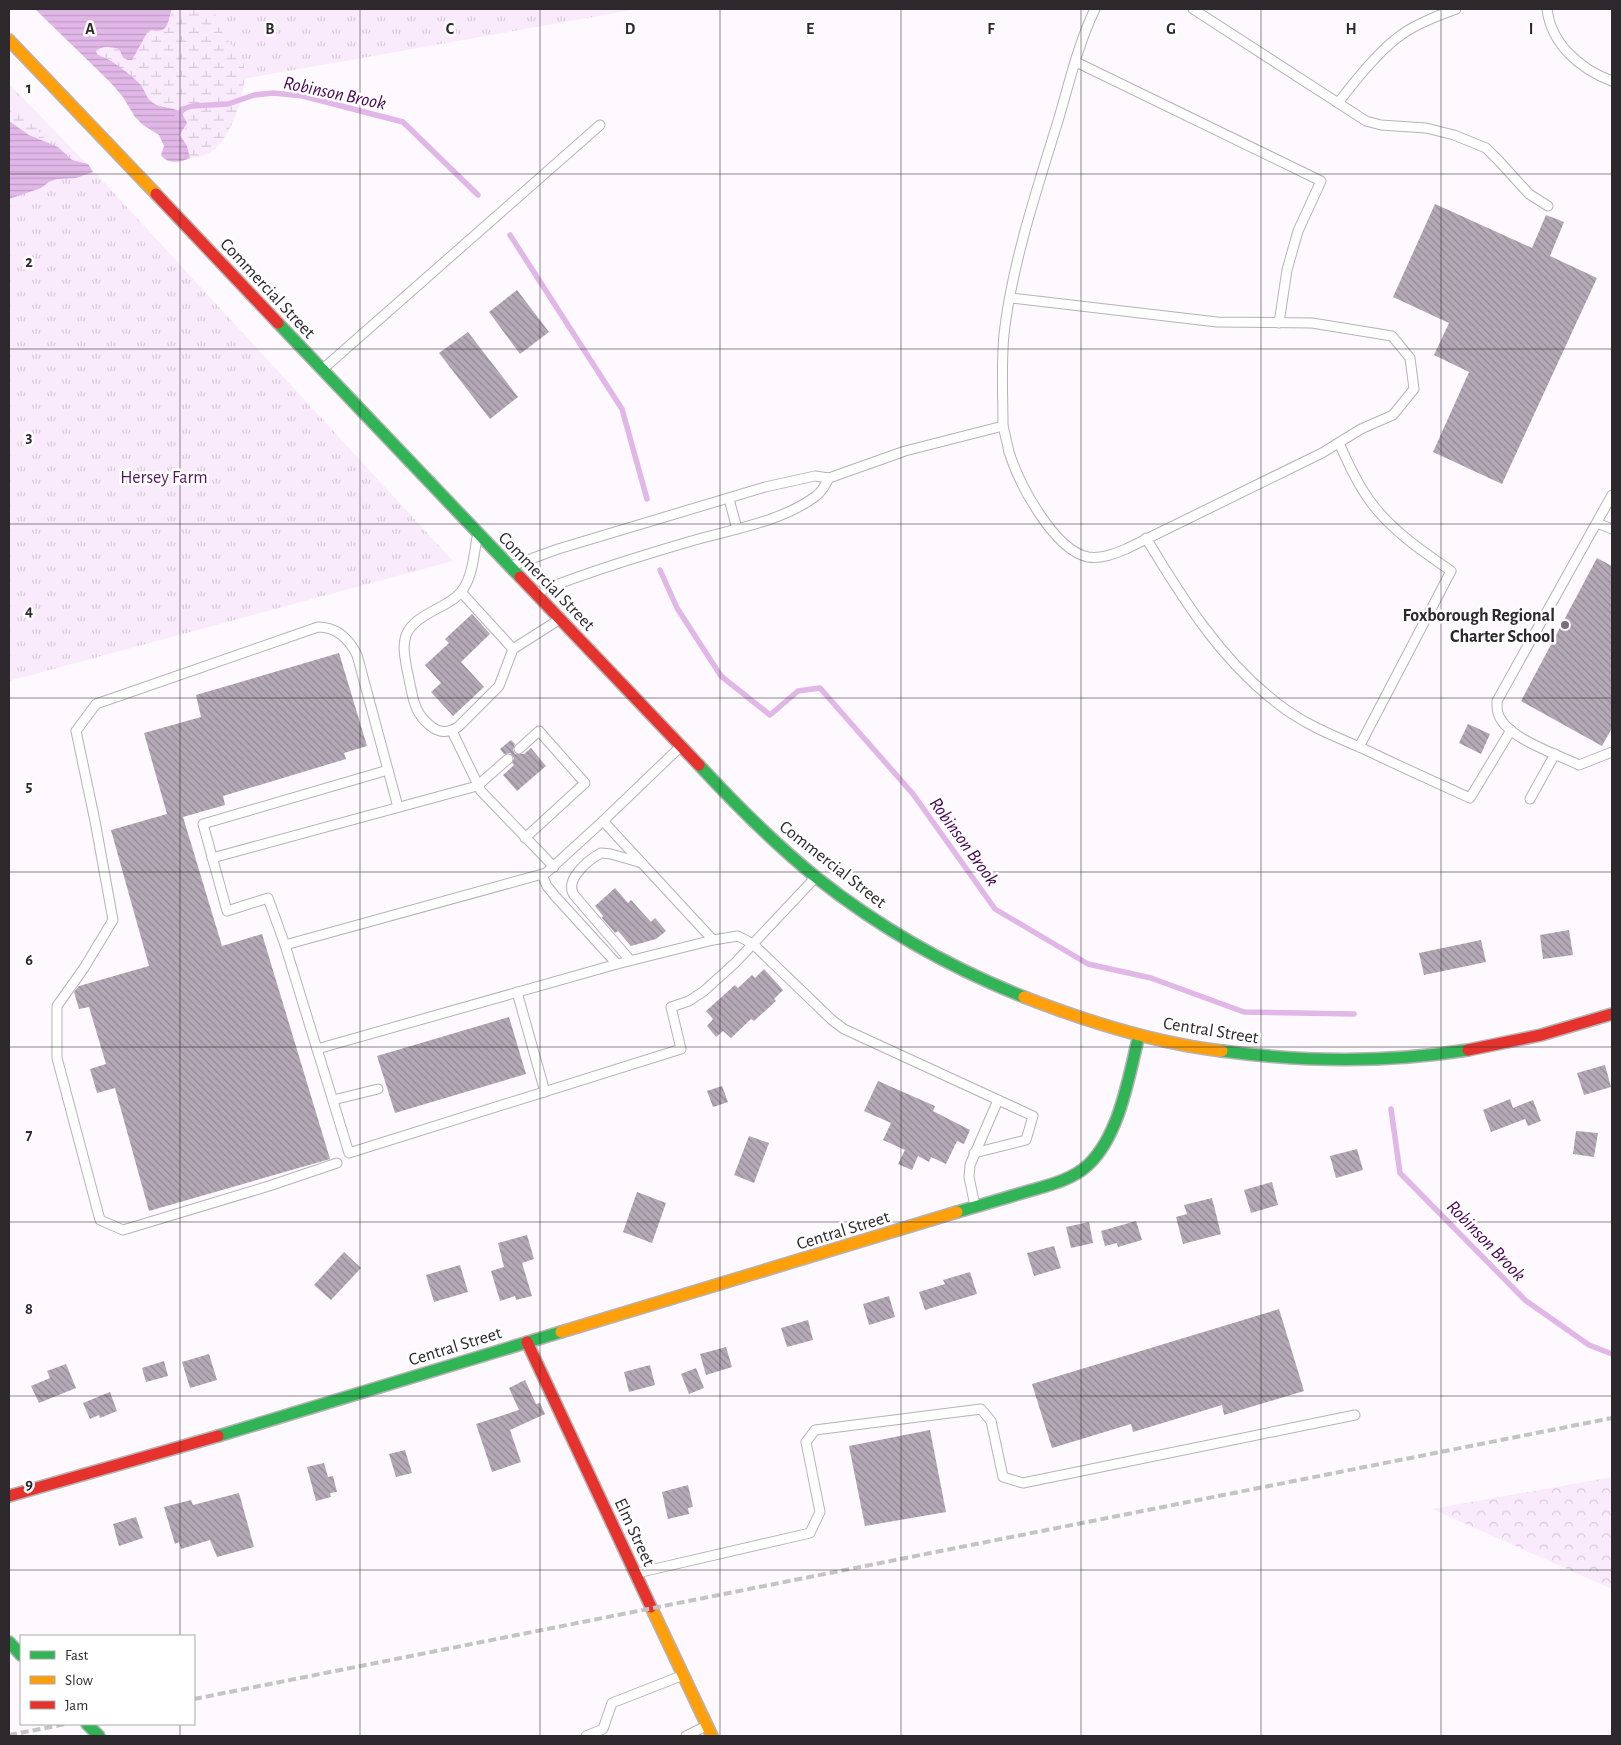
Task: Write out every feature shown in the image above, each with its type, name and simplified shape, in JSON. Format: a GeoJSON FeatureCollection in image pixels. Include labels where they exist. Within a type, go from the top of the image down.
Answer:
{"type":"FeatureCollection","features":[{"type":"Feature","properties":{"kind":"main road","name":"Commercial Street"},"geometry":{"type":"LineString","coordinates":[[9,40],[681,746],[764,831],[816,877],[858,908],[931,954],[1047,1007],[1140,1036]]}},
{"type":"Feature","properties":{"kind":"main road","name":"Central Street"},"geometry":{"type":"LineString","coordinates":[[9,1496],[82,1476],[1061,1181],[1076,1174],[1089,1164],[1100,1151],[1112,1127],[1140,1036],[1188,1046],[1266,1057],[1310,1060],[1380,1060],[1431,1055],[1489,1046],[1538,1035],[1612,1014]]}},
{"type":"Feature","properties":{"kind":"main road","name":"Elm Street"},"geometry":{"type":"LineString","coordinates":[[527,1342],[709,1731]]}},
{"type":"Feature","properties":{"kind":"main road"},"geometry":{"type":"LineString","coordinates":[[9,1642],[20,1654]]}},
{"type":"Feature","properties":{"kind":"main road"},"geometry":{"type":"LineString","coordinates":[[88,1725],[99,1736]]}},
{"type":"Feature","properties":{"kind":"lane"},"geometry":{"type":"LineString","coordinates":[[1011,298],[1217,322],[1312,323],[1392,336],[1410,358],[1414,389],[1393,415],[1361,429],[1300,464],[1126,549],[1104,557],[1082,555],[1067,547],[1047,524],[1018,474],[1009,452],[1003,426],[1003,351],[1011,298],[1029,219],[1083,38],[1095,9]]}},
{"type":"Feature","properties":{"kind":"lane"},"geometry":{"type":"LineString","coordinates":[[1193,9],[1366,121],[1426,128],[1454,135],[1486,148],[1529,194],[1548,206]]}},
{"type":"Feature","properties":{"kind":"lane"},"geometry":{"type":"LineString","coordinates":[[1338,103],[1360,74],[1398,37],[1456,9]]}},
{"type":"Feature","properties":{"kind":"lane"},"geometry":{"type":"LineString","coordinates":[[1547,9],[1549,22],[1567,54],[1596,75],[1612,81]]}},
{"type":"Feature","properties":{"kind":"lane"},"geometry":{"type":"LineString","coordinates":[[1076,62],[1321,181],[1298,231],[1287,270],[1279,323]]}},
{"type":"Feature","properties":{"kind":"lane"},"geometry":{"type":"LineString","coordinates":[[322,370],[600,125]]}},
{"type":"Feature","properties":{"kind":"lane"},"geometry":{"type":"LineString","coordinates":[[510,567],[576,544],[802,478],[815,476],[829,478],[905,452],[1003,426]]}},
{"type":"Feature","properties":{"kind":"lane"},"geometry":{"type":"LineString","coordinates":[[1339,442],[1355,477],[1370,502],[1386,520],[1419,549],[1452,571],[1359,747]]}},
{"type":"Feature","properties":{"kind":"lane"},"geometry":{"type":"LineString","coordinates":[[535,593],[653,552],[769,519],[797,507],[816,496],[822,491],[829,478]]}},
{"type":"Feature","properties":{"kind":"lane"},"geometry":{"type":"LineString","coordinates":[[1612,495],[1497,701],[1498,713],[1504,724],[1517,736],[1578,765],[1612,752]]}},
{"type":"Feature","properties":{"kind":"lane"},"geometry":{"type":"LineString","coordinates":[[729,499],[737,529]]}},
{"type":"Feature","properties":{"kind":"lane"},"geometry":{"type":"LineString","coordinates":[[1596,523],[1612,529]]}},
{"type":"Feature","properties":{"kind":"lane"},"geometry":{"type":"LineString","coordinates":[[478,533],[470,573],[465,587],[450,602],[414,622],[409,629],[404,644],[404,658],[415,706],[424,720],[437,731],[444,733],[452,731],[495,692],[502,679],[512,649],[560,619]]}},
{"type":"Feature","properties":{"kind":"lane"},"geometry":{"type":"LineString","coordinates":[[1146,538],[1177,590],[1208,634],[1242,671],[1277,704],[1323,732],[1470,798],[1511,730]]}},
{"type":"Feature","properties":{"kind":"lane"},"geometry":{"type":"LineString","coordinates":[[461,592],[512,649]]}},
{"type":"Feature","properties":{"kind":"lane"},"geometry":{"type":"LineString","coordinates":[[337,1163],[269,1186],[123,1230],[100,1220],[56,1058],[57,1006],[84,968],[113,920],[76,731],[96,704],[318,627],[326,627],[341,634],[348,640],[358,656],[398,807]]}},
{"type":"Feature","properties":{"kind":"lane"},"geometry":{"type":"LineString","coordinates":[[452,731],[477,786],[554,867]]}},
{"type":"Feature","properties":{"kind":"lane"},"geometry":{"type":"LineString","coordinates":[[519,749],[539,731],[585,783],[525,838]]}},
{"type":"Feature","properties":{"kind":"lane"},"geometry":{"type":"LineString","coordinates":[[285,945],[542,874],[554,867],[681,746]]}},
{"type":"Feature","properties":{"kind":"lane"},"geometry":{"type":"LineString","coordinates":[[1530,799],[1555,754]]}},
{"type":"Feature","properties":{"kind":"lane"},"geometry":{"type":"LineString","coordinates":[[212,858],[477,786],[508,759]]}},
{"type":"Feature","properties":{"kind":"lane"},"geometry":{"type":"LineString","coordinates":[[388,770],[203,824],[227,911],[268,898],[285,945],[349,1153],[680,1049],[671,1007],[689,1001],[704,991],[735,963],[816,877]]}},
{"type":"Feature","properties":{"kind":"lane"},"geometry":{"type":"LineString","coordinates":[[603,821],[713,940]]}},
{"type":"Feature","properties":{"kind":"lane"},"geometry":{"type":"LineString","coordinates":[[630,960],[574,895],[571,890],[571,884],[577,874],[601,853],[642,863]]}},
{"type":"Feature","properties":{"kind":"lane"},"geometry":{"type":"LineString","coordinates":[[542,874],[547,886],[555,896],[617,964]]}},
{"type":"Feature","properties":{"kind":"lane"},"geometry":{"type":"LineString","coordinates":[[317,1049],[630,960],[713,940],[738,936],[753,944],[832,1020],[844,1029],[1033,1116],[1026,1140],[974,1153]]}},
{"type":"Feature","properties":{"kind":"lane"},"geometry":{"type":"LineString","coordinates":[[517,992],[545,1092]]}},
{"type":"Feature","properties":{"kind":"lane"},"geometry":{"type":"LineString","coordinates":[[332,1100],[378,1089]]}},
{"type":"Feature","properties":{"kind":"lane"},"geometry":{"type":"LineString","coordinates":[[976,1208],[969,1171],[974,1153],[998,1100]]}},
{"type":"Feature","properties":{"kind":"lane"},"geometry":{"type":"LineString","coordinates":[[634,1574],[810,1533],[820,1512],[806,1442],[815,1430],[982,1409],[990,1421],[1003,1477],[1023,1483],[1355,1415]]}},
{"type":"Feature","properties":{"kind":"lane"},"geometry":{"type":"LineString","coordinates":[[586,1736],[602,1729],[612,1704],[683,1676]]}},
{"type":"Feature","properties":{"kind":"lane"},"geometry":{"type":"LineString","coordinates":[[686,1736],[709,1731]]}},
{"type":"Feature","properties":{"kind":"green space"},"geometry":{"type":"Polygon","coordinates":[[[44,9],[638,9],[130,99],[44,9]]]}},
{"type":"Feature","properties":{"kind":"green space"},"geometry":{"type":"Polygon","coordinates":[[[172,9],[214,9],[223,34],[238,53],[244,66],[244,86],[233,122],[215,149],[197,157],[190,158],[187,146],[180,135],[186,127],[168,107],[154,104],[137,81],[97,54],[96,51],[107,47],[119,49],[123,58],[128,60],[135,54],[147,33],[151,30],[157,31],[170,19],[172,9]]]}},
{"type":"Feature","properties":{"kind":"green space","name":"Hersey Farm"},"geometry":{"type":"Polygon","coordinates":[[[9,84],[91,168],[453,561],[9,681],[9,84]]]}},
{"type":"Feature","properties":{"kind":"green space"},"geometry":{"type":"Polygon","coordinates":[[[9,98],[49,143],[29,135],[9,121],[9,98]]]}},
{"type":"Feature","properties":{"kind":"green space"},"geometry":{"type":"Polygon","coordinates":[[[1612,1477],[1612,1589],[1432,1509],[1612,1477]]]}},
{"type":"Feature","properties":{"kind":"shaded area"},"geometry":{"type":"Polygon","coordinates":[[[35,9],[172,9],[167,26],[162,30],[151,30],[147,33],[132,60],[125,59],[119,49],[116,48],[104,47],[96,51],[97,54],[111,61],[136,80],[152,102],[162,107],[176,110],[184,116],[187,123],[180,135],[187,146],[190,158],[175,162],[164,158],[161,155],[164,146],[159,135],[143,125],[135,117],[123,97],[110,82],[35,9]]]}},
{"type":"Feature","properties":{"kind":"shaded area"},"geometry":{"type":"Polygon","coordinates":[[[9,121],[29,135],[58,147],[72,160],[88,164],[93,172],[76,178],[57,179],[41,188],[9,199],[9,121]]]}},
{"type":"Feature","properties":{"kind":"building"},"geometry":{"type":"Polygon","coordinates":[[[1435,204],[1532,248],[1546,215],[1564,222],[1550,256],[1597,278],[1502,484],[1433,452],[1469,372],[1434,355],[1449,323],[1393,297],[1435,204]]]}},
{"type":"Feature","properties":{"kind":"building"},"geometry":{"type":"Polygon","coordinates":[[[517,290],[549,332],[520,354],[489,312],[517,290]]]}},
{"type":"Feature","properties":{"kind":"building"},"geometry":{"type":"Polygon","coordinates":[[[468,332],[518,397],[490,419],[439,353],[468,332]]]}},
{"type":"Feature","properties":{"kind":"building"},"geometry":{"type":"Polygon","coordinates":[[[1597,558],[1612,566],[1612,728],[1602,746],[1521,701],[1597,558]]]}},
{"type":"Feature","properties":{"kind":"building"},"geometry":{"type":"Polygon","coordinates":[[[472,614],[490,634],[461,662],[484,687],[453,716],[431,692],[441,683],[425,665],[449,643],[445,639],[472,614]]]}},
{"type":"Feature","properties":{"kind":"building"},"geometry":{"type":"Polygon","coordinates":[[[339,653],[367,746],[344,753],[346,759],[223,796],[225,805],[183,817],[222,946],[262,934],[330,1159],[149,1211],[115,1088],[97,1093],[90,1069],[106,1064],[89,1007],[79,1009],[74,992],[79,986],[149,966],[111,830],[167,814],[144,733],[201,717],[196,695],[339,653]]]}},
{"type":"Feature","properties":{"kind":"building"},"geometry":{"type":"Polygon","coordinates":[[[1468,724],[1490,734],[1481,754],[1459,743],[1468,724]]]}},
{"type":"Feature","properties":{"kind":"building"},"geometry":{"type":"Polygon","coordinates":[[[511,740],[515,744],[513,750],[515,754],[524,754],[531,748],[546,766],[517,791],[503,775],[514,765],[512,763],[514,758],[510,753],[504,754],[500,749],[511,740]]]}},
{"type":"Feature","properties":{"kind":"building"},"geometry":{"type":"Polygon","coordinates":[[[615,888],[628,903],[631,900],[651,922],[655,918],[666,931],[656,939],[631,946],[618,931],[615,933],[602,918],[603,916],[595,906],[615,888]]]}},
{"type":"Feature","properties":{"kind":"building"},"geometry":{"type":"Polygon","coordinates":[[[1569,930],[1573,955],[1543,959],[1540,935],[1569,930]]]}},
{"type":"Feature","properties":{"kind":"building"},"geometry":{"type":"Polygon","coordinates":[[[1481,940],[1486,962],[1424,975],[1419,953],[1481,940]]]}},
{"type":"Feature","properties":{"kind":"building"},"geometry":{"type":"Polygon","coordinates":[[[764,969],[783,990],[774,999],[776,1001],[754,1021],[751,1019],[731,1038],[723,1031],[716,1037],[707,1026],[713,1019],[706,1011],[735,985],[738,988],[752,975],[755,978],[764,969]]]}},
{"type":"Feature","properties":{"kind":"building"},"geometry":{"type":"Polygon","coordinates":[[[509,1017],[526,1074],[395,1113],[377,1056],[509,1017]]]}},
{"type":"Feature","properties":{"kind":"building"},"geometry":{"type":"Polygon","coordinates":[[[1605,1065],[1611,1087],[1584,1095],[1577,1073],[1605,1065]]]}},
{"type":"Feature","properties":{"kind":"building"},"geometry":{"type":"Polygon","coordinates":[[[878,1081],[935,1106],[933,1111],[970,1130],[964,1144],[957,1141],[946,1164],[931,1157],[929,1162],[918,1156],[912,1170],[898,1164],[905,1150],[883,1140],[891,1123],[864,1111],[878,1081]]]}},
{"type":"Feature","properties":{"kind":"building"},"geometry":{"type":"Polygon","coordinates":[[[722,1086],[728,1102],[713,1107],[707,1091],[722,1086]]]}},
{"type":"Feature","properties":{"kind":"building"},"geometry":{"type":"Polygon","coordinates":[[[1510,1099],[1513,1108],[1533,1100],[1541,1121],[1528,1126],[1525,1119],[1491,1132],[1483,1110],[1510,1099]]]}},
{"type":"Feature","properties":{"kind":"building"},"geometry":{"type":"Polygon","coordinates":[[[1576,1131],[1598,1133],[1594,1157],[1573,1154],[1576,1131]]]}},
{"type":"Feature","properties":{"kind":"building"},"geometry":{"type":"Polygon","coordinates":[[[749,1136],[769,1143],[754,1183],[734,1175],[749,1136]]]}},
{"type":"Feature","properties":{"kind":"building"},"geometry":{"type":"Polygon","coordinates":[[[1357,1149],[1363,1170],[1336,1178],[1330,1156],[1357,1149]]]}},
{"type":"Feature","properties":{"kind":"building"},"geometry":{"type":"Polygon","coordinates":[[[1272,1182],[1278,1205],[1251,1213],[1244,1190],[1272,1182]]]}},
{"type":"Feature","properties":{"kind":"building"},"geometry":{"type":"Polygon","coordinates":[[[637,1192],[666,1203],[652,1243],[623,1232],[637,1192]]]}},
{"type":"Feature","properties":{"kind":"building"},"geometry":{"type":"Polygon","coordinates":[[[1212,1198],[1221,1234],[1183,1244],[1176,1217],[1187,1214],[1184,1205],[1212,1198]]]}},
{"type":"Feature","properties":{"kind":"building"},"geometry":{"type":"Polygon","coordinates":[[[1136,1221],[1142,1240],[1118,1247],[1117,1243],[1105,1246],[1101,1231],[1136,1221]]]}},
{"type":"Feature","properties":{"kind":"building"},"geometry":{"type":"Polygon","coordinates":[[[1089,1222],[1093,1243],[1071,1248],[1066,1227],[1089,1222]]]}},
{"type":"Feature","properties":{"kind":"building"},"geometry":{"type":"Polygon","coordinates":[[[527,1235],[534,1259],[522,1263],[532,1296],[516,1300],[515,1296],[500,1301],[491,1271],[504,1267],[498,1243],[527,1235]]]}},
{"type":"Feature","properties":{"kind":"building"},"geometry":{"type":"Polygon","coordinates":[[[1054,1246],[1061,1268],[1034,1276],[1027,1253],[1054,1246]]]}},
{"type":"Feature","properties":{"kind":"building"},"geometry":{"type":"Polygon","coordinates":[[[344,1252],[361,1268],[331,1300],[314,1285],[344,1252]]]}},
{"type":"Feature","properties":{"kind":"building"},"geometry":{"type":"Polygon","coordinates":[[[460,1265],[468,1292],[434,1302],[426,1275],[460,1265]]]}},
{"type":"Feature","properties":{"kind":"building"},"geometry":{"type":"Polygon","coordinates":[[[970,1272],[977,1294],[925,1310],[919,1292],[945,1284],[943,1280],[970,1272]]]}},
{"type":"Feature","properties":{"kind":"building"},"geometry":{"type":"Polygon","coordinates":[[[889,1296],[895,1317],[869,1325],[863,1304],[889,1296]]]}},
{"type":"Feature","properties":{"kind":"building"},"geometry":{"type":"Polygon","coordinates":[[[1279,1309],[1304,1391],[1224,1415],[1222,1405],[1133,1432],[1131,1424],[1052,1448],[1032,1384],[1279,1309]]]}},
{"type":"Feature","properties":{"kind":"building"},"geometry":{"type":"Polygon","coordinates":[[[808,1320],[813,1340],[787,1347],[781,1328],[808,1320]]]}},
{"type":"Feature","properties":{"kind":"building"},"geometry":{"type":"Polygon","coordinates":[[[726,1347],[732,1367],[706,1375],[700,1354],[726,1347]]]}},
{"type":"Feature","properties":{"kind":"building"},"geometry":{"type":"Polygon","coordinates":[[[209,1354],[217,1380],[190,1388],[182,1362],[209,1354]]]}},
{"type":"Feature","properties":{"kind":"building"},"geometry":{"type":"Polygon","coordinates":[[[164,1361],[168,1376],[146,1382],[142,1368],[164,1361]]]}},
{"type":"Feature","properties":{"kind":"building"},"geometry":{"type":"Polygon","coordinates":[[[66,1364],[76,1388],[39,1403],[31,1386],[50,1378],[47,1371],[66,1364]]]}},
{"type":"Feature","properties":{"kind":"building"},"geometry":{"type":"Polygon","coordinates":[[[650,1365],[655,1385],[629,1392],[624,1372],[650,1365]]]}},
{"type":"Feature","properties":{"kind":"building"},"geometry":{"type":"Polygon","coordinates":[[[696,1368],[704,1388],[689,1394],[681,1374],[696,1368]]]}},
{"type":"Feature","properties":{"kind":"building"},"geometry":{"type":"Polygon","coordinates":[[[525,1380],[536,1404],[540,1403],[545,1414],[510,1430],[521,1462],[492,1472],[476,1424],[519,1410],[509,1388],[525,1380]]]}},
{"type":"Feature","properties":{"kind":"building"},"geometry":{"type":"Polygon","coordinates":[[[110,1392],[117,1411],[100,1418],[99,1415],[90,1419],[83,1403],[110,1392]]]}},
{"type":"Feature","properties":{"kind":"building"},"geometry":{"type":"Polygon","coordinates":[[[930,1430],[946,1512],[865,1526],[849,1446],[930,1430]]]}},
{"type":"Feature","properties":{"kind":"building"},"geometry":{"type":"Polygon","coordinates":[[[405,1450],[412,1473],[396,1477],[389,1454],[405,1450]]]}},
{"type":"Feature","properties":{"kind":"building"},"geometry":{"type":"Polygon","coordinates":[[[324,1463],[328,1477],[333,1476],[337,1492],[330,1493],[331,1497],[316,1501],[307,1467],[324,1463]]]}},
{"type":"Feature","properties":{"kind":"building"},"geometry":{"type":"Polygon","coordinates":[[[688,1485],[693,1507],[688,1508],[689,1514],[668,1519],[662,1492],[688,1485]]]}},
{"type":"Feature","properties":{"kind":"building"},"geometry":{"type":"Polygon","coordinates":[[[239,1493],[254,1547],[217,1557],[210,1540],[181,1549],[179,1542],[175,1544],[164,1507],[191,1500],[193,1505],[239,1493]]]}},
{"type":"Feature","properties":{"kind":"building"},"geometry":{"type":"Polygon","coordinates":[[[136,1517],[143,1538],[119,1546],[113,1524],[136,1517]]]}},
{"type":"Feature","properties":{"kind":"waterway","name":"Robinson Brook"},"geometry":{"type":"LineString","coordinates":[[177,117],[183,109],[192,106],[228,104],[254,95],[273,93],[303,96],[403,122],[478,195]]}},
{"type":"Feature","properties":{"kind":"waterway","name":"Robinson Brook"},"geometry":{"type":"LineString","coordinates":[[510,235],[622,409],[647,499]]}},
{"type":"Feature","properties":{"kind":"waterway","name":"Robinson Brook"},"geometry":{"type":"LineString","coordinates":[[660,570],[677,608],[721,676],[770,715],[798,691],[820,688],[913,794],[995,909],[1088,964],[1151,978],[1244,1012],[1354,1014]]}},
{"type":"Feature","properties":{"kind":"waterway","name":"Robinson Brook"},"geometry":{"type":"LineString","coordinates":[[1391,1109],[1400,1173],[1525,1300],[1589,1345],[1612,1354]]}},
{"type":"Feature","properties":{"kind":"railway"},"geometry":{"type":"LineString","coordinates":[[195,1699],[1612,1418]]}},
{"type":"Feature","properties":{"kind":"railway"},"geometry":{"type":"LineString","coordinates":[[9,1735],[61,1725]]}},
{"type":"Feature","properties":{"kind":"traffic: fast"},"geometry":{"type":"LineString","coordinates":[[278,323],[520,577]]}},
{"type":"Feature","properties":{"kind":"traffic: fast"},"geometry":{"type":"LineString","coordinates":[[699,765],[771,838],[801,865],[866,914],[943,960],[1024,997]]}},
{"type":"Feature","properties":{"kind":"traffic: fast"},"geometry":{"type":"LineString","coordinates":[[957,1212],[1057,1182],[1074,1175],[1088,1165],[1108,1138],[1116,1121],[1127,1086],[1139,1035]]}},
{"type":"Feature","properties":{"kind":"traffic: fast"},"geometry":{"type":"LineString","coordinates":[[1222,1051],[1253,1055],[1345,1060],[1406,1057],[1468,1050]]}},
{"type":"Feature","properties":{"kind":"traffic: fast"},"geometry":{"type":"LineString","coordinates":[[218,1436],[561,1332]]}},
{"type":"Feature","properties":{"kind":"traffic: fast"},"geometry":{"type":"LineString","coordinates":[[9,1642],[20,1654]]}},
{"type":"Feature","properties":{"kind":"traffic: fast"},"geometry":{"type":"LineString","coordinates":[[88,1725],[99,1736]]}},
{"type":"Feature","properties":{"kind":"traffic: slow"},"geometry":{"type":"LineString","coordinates":[[9,40],[156,194]]}},
{"type":"Feature","properties":{"kind":"traffic: slow"},"geometry":{"type":"LineString","coordinates":[[1024,997],[1072,1015],[1146,1037],[1222,1051]]}},
{"type":"Feature","properties":{"kind":"traffic: slow"},"geometry":{"type":"LineString","coordinates":[[561,1332],[957,1212]]}},
{"type":"Feature","properties":{"kind":"traffic: slow"},"geometry":{"type":"LineString","coordinates":[[651,1607],[712,1736]]}},
{"type":"Feature","properties":{"kind":"traffic: jam"},"geometry":{"type":"LineString","coordinates":[[156,194],[278,323]]}},
{"type":"Feature","properties":{"kind":"traffic: jam"},"geometry":{"type":"LineString","coordinates":[[520,577],[699,765]]}},
{"type":"Feature","properties":{"kind":"traffic: jam"},"geometry":{"type":"LineString","coordinates":[[1468,1050],[1541,1035],[1612,1014]]}},
{"type":"Feature","properties":{"kind":"traffic: jam"},"geometry":{"type":"LineString","coordinates":[[527,1342],[651,1607]]}},
{"type":"Feature","properties":{"kind":"traffic: jam"},"geometry":{"type":"LineString","coordinates":[[9,1496],[218,1436]]}},
{"type":"Feature","properties":{"kind":"place","name":"Foxborough Regional Charter School"},"geometry":{"type":"Point","coordinates":[1565,625]}}]}
